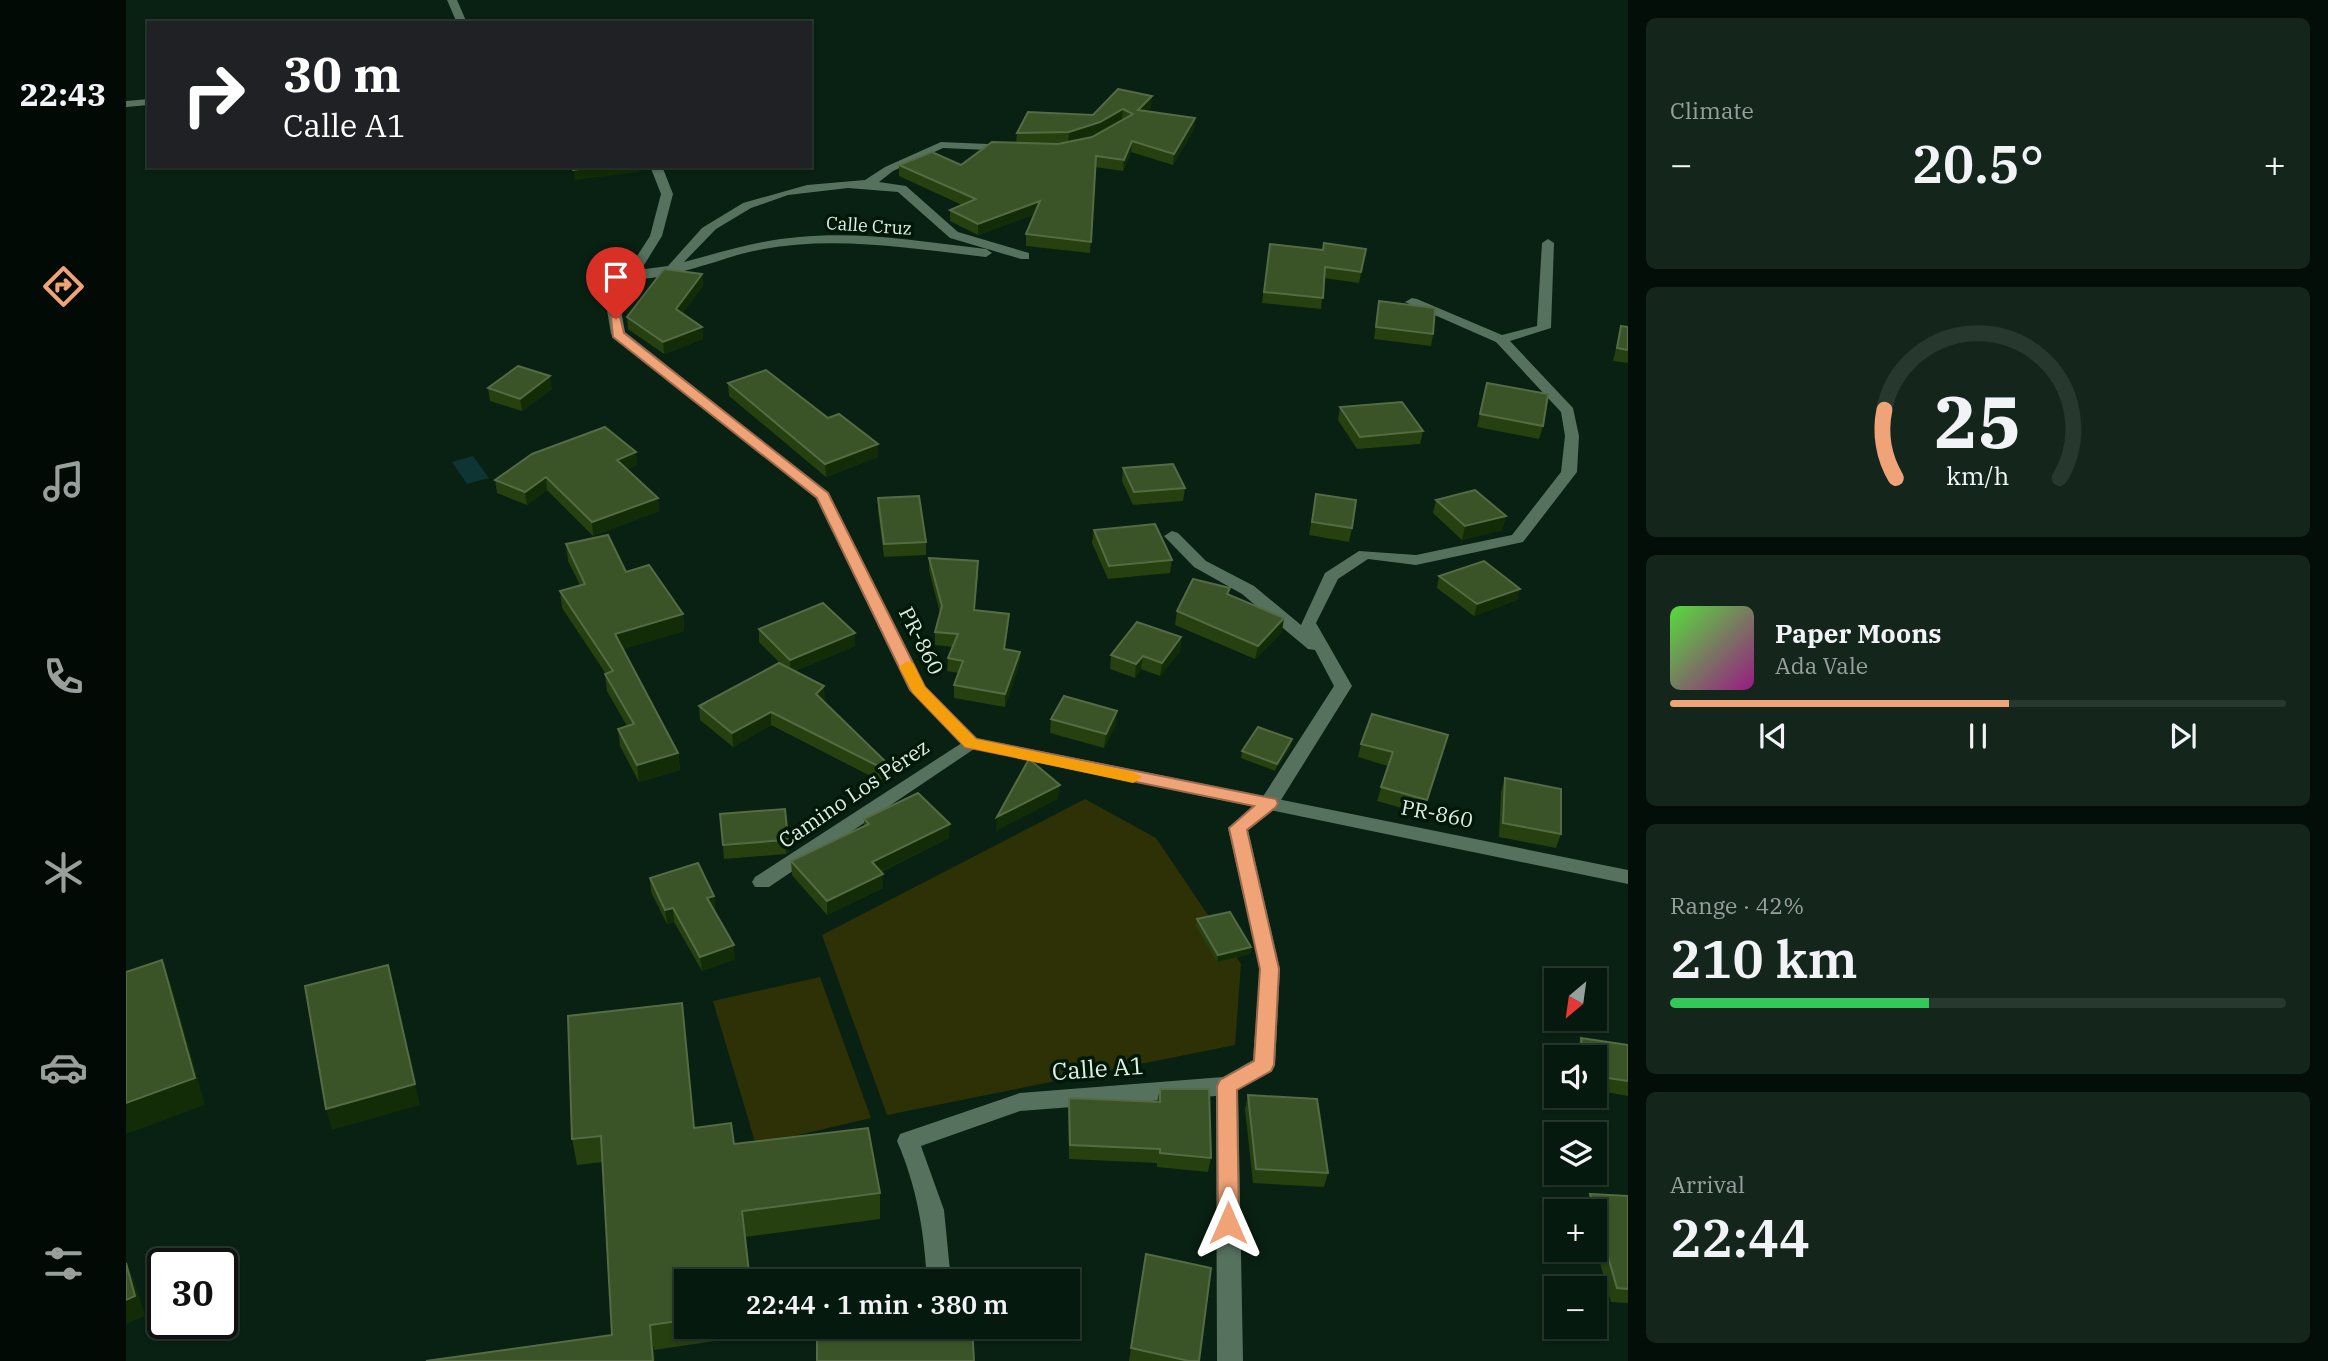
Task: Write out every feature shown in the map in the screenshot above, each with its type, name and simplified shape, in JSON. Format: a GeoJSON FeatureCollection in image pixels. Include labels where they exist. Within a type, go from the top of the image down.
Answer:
{"type":"FeatureCollection","features":[{"type":"Feature","properties":{"kind":"street"},"geometry":{"type":"LineString","coordinates":[[452,0],[461,21]]}},
{"type":"Feature","properties":{"kind":"street"},"geometry":{"type":"LineString","coordinates":[[126,104],[147,102]]}},
{"type":"Feature","properties":{"kind":"street"},"geometry":{"type":"LineString","coordinates":[[671,271],[712,226],[744,208],[793,190],[836,183],[868,184],[889,169],[941,145],[1019,148]]}},
{"type":"Feature","properties":{"kind":"street","name":"PR-860"},"geometry":{"type":"LineString","coordinates":[[657,168],[667,194],[656,236],[613,304],[618,334],[823,496],[918,690],[971,743],[1628,877]]}},
{"type":"Feature","properties":{"kind":"street","name":"Calle Cruz"},"geometry":{"type":"LineString","coordinates":[[630,275],[671,271],[772,244],[829,238],[1025,256],[954,235],[902,189],[868,184]]}},
{"type":"Feature","properties":{"kind":"street"},"geometry":{"type":"LineString","coordinates":[[1502,339],[1544,328],[1548,243]]}},
{"type":"Feature","properties":{"kind":"street"},"geometry":{"type":"LineString","coordinates":[[1269,803],[1343,687],[1308,623],[1331,576],[1365,554],[1416,560],[1517,539],[1569,472],[1572,436],[1568,411],[1502,339],[1412,302]]}},
{"type":"Feature","properties":{"kind":"street"},"geometry":{"type":"LineString","coordinates":[[1172,536],[1200,564],[1248,590],[1291,623],[1327,657]]}},
{"type":"Feature","properties":{"kind":"street","name":"Camino Los Pérez"},"geometry":{"type":"LineString","coordinates":[[762,882],[971,743]]}},
{"type":"Feature","properties":{"kind":"street","name":"Calle A1"},"geometry":{"type":"LineString","coordinates":[[938,1269],[936,1226],[928,1184],[908,1142],[1020,1102],[1227,1086],[1264,1065],[1270,969],[1238,828],[1269,803]]}},
{"type":"Feature","properties":{"kind":"street"},"geometry":{"type":"LineString","coordinates":[[1227,1086],[1230,1361]]}},
{"type":"Feature","properties":{"kind":"shaded area"},"geometry":{"type":"Polygon","coordinates":[[[1085,799],[1156,838],[1241,964],[1235,1045],[887,1115],[822,935],[1085,799]]]}},
{"type":"Feature","properties":{"kind":"shaded area"},"geometry":{"type":"Polygon","coordinates":[[[820,977],[871,1118],[756,1145],[713,1001],[820,977]]]}},
{"type":"Feature","properties":{"kind":"water"},"geometry":{"type":"Polygon","coordinates":[[[473,456],[489,478],[467,484],[452,462],[473,456]]]}},
{"type":"Feature","properties":{"kind":"building"},"geometry":{"type":"Polygon","coordinates":[[[1118,89],[1152,96],[1138,110],[1195,118],[1174,154],[1132,141],[1124,160],[1096,156],[1091,242],[1026,234],[1040,201],[978,224],[950,210],[976,199],[899,165],[932,152],[961,165],[992,142],[1058,144],[1092,137],[1133,114],[1123,109],[1100,122],[1069,132],[1017,133],[1028,112],[1093,115],[1118,89]]]}},
{"type":"Feature","properties":{"kind":"building"},"geometry":{"type":"Polygon","coordinates":[[[1324,243],[1366,249],[1361,272],[1325,267],[1323,298],[1264,292],[1270,244],[1323,250],[1324,243]]]}},
{"type":"Feature","properties":{"kind":"building"},"geometry":{"type":"Polygon","coordinates":[[[664,269],[702,274],[676,309],[702,327],[663,342],[627,317],[664,269]]]}},
{"type":"Feature","properties":{"kind":"building"},"geometry":{"type":"Polygon","coordinates":[[[1379,301],[1435,308],[1433,334],[1376,327],[1379,301]]]}},
{"type":"Feature","properties":{"kind":"building"},"geometry":{"type":"Polygon","coordinates":[[[1621,326],[1628,327],[1628,350],[1617,348],[1621,326]]]}},
{"type":"Feature","properties":{"kind":"building"},"geometry":{"type":"Polygon","coordinates":[[[518,366],[550,376],[520,399],[488,388],[518,366]]]}},
{"type":"Feature","properties":{"kind":"building"},"geometry":{"type":"Polygon","coordinates":[[[766,370],[828,418],[839,414],[878,444],[825,464],[728,383],[766,370]]]}},
{"type":"Feature","properties":{"kind":"building"},"geometry":{"type":"Polygon","coordinates":[[[1487,383],[1548,394],[1543,426],[1480,414],[1487,383]]]}},
{"type":"Feature","properties":{"kind":"building"},"geometry":{"type":"Polygon","coordinates":[[[1402,402],[1423,431],[1360,437],[1340,407],[1402,402]]]}},
{"type":"Feature","properties":{"kind":"building"},"geometry":{"type":"Polygon","coordinates":[[[605,427],[636,452],[617,460],[658,498],[592,522],[546,477],[525,492],[495,480],[532,454],[605,427]]]}},
{"type":"Feature","properties":{"kind":"building"},"geometry":{"type":"Polygon","coordinates":[[[1173,464],[1185,488],[1134,492],[1123,468],[1173,464]]]}},
{"type":"Feature","properties":{"kind":"building"},"geometry":{"type":"Polygon","coordinates":[[[1475,490],[1506,516],[1465,526],[1436,500],[1475,490]]]}},
{"type":"Feature","properties":{"kind":"building"},"geometry":{"type":"Polygon","coordinates":[[[1316,494],[1356,500],[1352,528],[1312,522],[1316,494]]]}},
{"type":"Feature","properties":{"kind":"building"},"geometry":{"type":"Polygon","coordinates":[[[919,496],[926,542],[884,544],[878,498],[919,496]]]}},
{"type":"Feature","properties":{"kind":"building"},"geometry":{"type":"Polygon","coordinates":[[[1155,524],[1172,560],[1109,566],[1094,530],[1155,524]]]}},
{"type":"Feature","properties":{"kind":"building"},"geometry":{"type":"Polygon","coordinates":[[[608,535],[626,572],[649,565],[683,614],[615,634],[678,753],[637,765],[618,729],[634,724],[605,674],[613,671],[560,591],[585,584],[566,544],[608,535]]]}},
{"type":"Feature","properties":{"kind":"building"},"geometry":{"type":"Polygon","coordinates":[[[929,558],[978,561],[974,610],[1009,614],[1004,649],[1020,652],[1005,694],[954,685],[963,661],[948,658],[958,634],[935,632],[942,606],[929,558]]]}},
{"type":"Feature","properties":{"kind":"building"},"geometry":{"type":"Polygon","coordinates":[[[1484,561],[1520,589],[1477,604],[1439,576],[1484,561]]]}},
{"type":"Feature","properties":{"kind":"building"},"geometry":{"type":"Polygon","coordinates":[[[1193,579],[1230,588],[1227,594],[1284,618],[1258,646],[1177,611],[1193,579]]]}},
{"type":"Feature","properties":{"kind":"building"},"geometry":{"type":"Polygon","coordinates":[[[823,603],[855,633],[790,660],[759,629],[823,603]]]}},
{"type":"Feature","properties":{"kind":"building"},"geometry":{"type":"Polygon","coordinates":[[[1137,622],[1181,637],[1162,663],[1143,656],[1136,664],[1111,655],[1137,622]]]}},
{"type":"Feature","properties":{"kind":"building"},"geometry":{"type":"Polygon","coordinates":[[[779,663],[824,686],[816,694],[889,765],[886,770],[771,712],[732,733],[699,706],[779,663]]]}},
{"type":"Feature","properties":{"kind":"building"},"geometry":{"type":"Polygon","coordinates":[[[1064,696],[1117,711],[1106,734],[1051,719],[1064,696]]]}},
{"type":"Feature","properties":{"kind":"building"},"geometry":{"type":"Polygon","coordinates":[[[1372,714],[1448,735],[1427,800],[1381,787],[1393,752],[1361,744],[1372,714]]]}},
{"type":"Feature","properties":{"kind":"building"},"geometry":{"type":"Polygon","coordinates":[[[1258,727],[1292,739],[1277,764],[1242,751],[1258,727]]]}},
{"type":"Feature","properties":{"kind":"building"},"geometry":{"type":"Polygon","coordinates":[[[1029,759],[1060,785],[997,817],[1029,759]]]}},
{"type":"Feature","properties":{"kind":"building"},"geometry":{"type":"Polygon","coordinates":[[[1505,778],[1561,789],[1561,834],[1503,823],[1505,778]]]}},
{"type":"Feature","properties":{"kind":"building"},"geometry":{"type":"Polygon","coordinates":[[[918,793],[950,824],[872,862],[883,874],[827,901],[791,861],[869,824],[864,819],[918,793]]]}},
{"type":"Feature","properties":{"kind":"building"},"geometry":{"type":"Polygon","coordinates":[[[785,809],[788,838],[785,840],[723,845],[720,814],[785,809]]]}},
{"type":"Feature","properties":{"kind":"building"},"geometry":{"type":"Polygon","coordinates":[[[698,863],[714,896],[707,898],[734,945],[700,957],[673,908],[665,910],[650,878],[698,863]]]}},
{"type":"Feature","properties":{"kind":"building"},"geometry":{"type":"Polygon","coordinates":[[[1230,912],[1251,947],[1218,955],[1197,919],[1230,912]]]}},
{"type":"Feature","properties":{"kind":"building"},"geometry":{"type":"Polygon","coordinates":[[[162,960],[195,1078],[126,1103],[126,972],[162,960]]]}},
{"type":"Feature","properties":{"kind":"building"},"geometry":{"type":"Polygon","coordinates":[[[388,965],[415,1084],[326,1109],[305,986],[388,965]]]}},
{"type":"Feature","properties":{"kind":"building"},"geometry":{"type":"Polygon","coordinates":[[[682,1003],[694,1128],[731,1123],[734,1144],[868,1128],[880,1193],[742,1211],[749,1269],[674,1269],[674,1322],[650,1325],[653,1361],[426,1361],[612,1335],[601,1136],[572,1139],[568,1016],[682,1003]]]}},
{"type":"Feature","properties":{"kind":"building"},"geometry":{"type":"Polygon","coordinates":[[[1581,1038],[1628,1045],[1628,1081],[1607,1078],[1607,1045],[1582,1045],[1581,1038]]]}},
{"type":"Feature","properties":{"kind":"building"},"geometry":{"type":"Polygon","coordinates":[[[1160,1089],[1209,1089],[1211,1158],[1160,1153],[1160,1149],[1070,1145],[1069,1098],[1160,1102],[1160,1089]]]}},
{"type":"Feature","properties":{"kind":"building"},"geometry":{"type":"Polygon","coordinates":[[[1248,1095],[1317,1099],[1328,1173],[1256,1169],[1248,1095]]]}},
{"type":"Feature","properties":{"kind":"building"},"geometry":{"type":"Polygon","coordinates":[[[1590,1194],[1628,1196],[1628,1289],[1617,1288],[1607,1253],[1607,1199],[1591,1199],[1590,1194]]]}},
{"type":"Feature","properties":{"kind":"building"},"geometry":{"type":"Polygon","coordinates":[[[1146,1254],[1211,1268],[1199,1361],[1131,1348],[1146,1254]]]}},
{"type":"Feature","properties":{"kind":"building"},"geometry":{"type":"Polygon","coordinates":[[[126,1263],[135,1296],[126,1300],[126,1263]]]}},
{"type":"Feature","properties":{"kind":"building"},"geometry":{"type":"Polygon","coordinates":[[[817,1339],[973,1339],[974,1361],[817,1361],[817,1339]]]}},
{"type":"Feature","properties":{"kind":"slow traffic"},"geometry":{"type":"LineString","coordinates":[[907,667],[918,690],[971,743],[1133,777]]}},
{"type":"Feature","properties":{"kind":"route"},"geometry":{"type":"LineString","coordinates":[[616,319],[618,334],[823,496],[918,690],[971,743],[1143,780],[1269,803],[1238,828],[1270,969],[1264,1065],[1227,1086],[1228,1223]]}}]}
